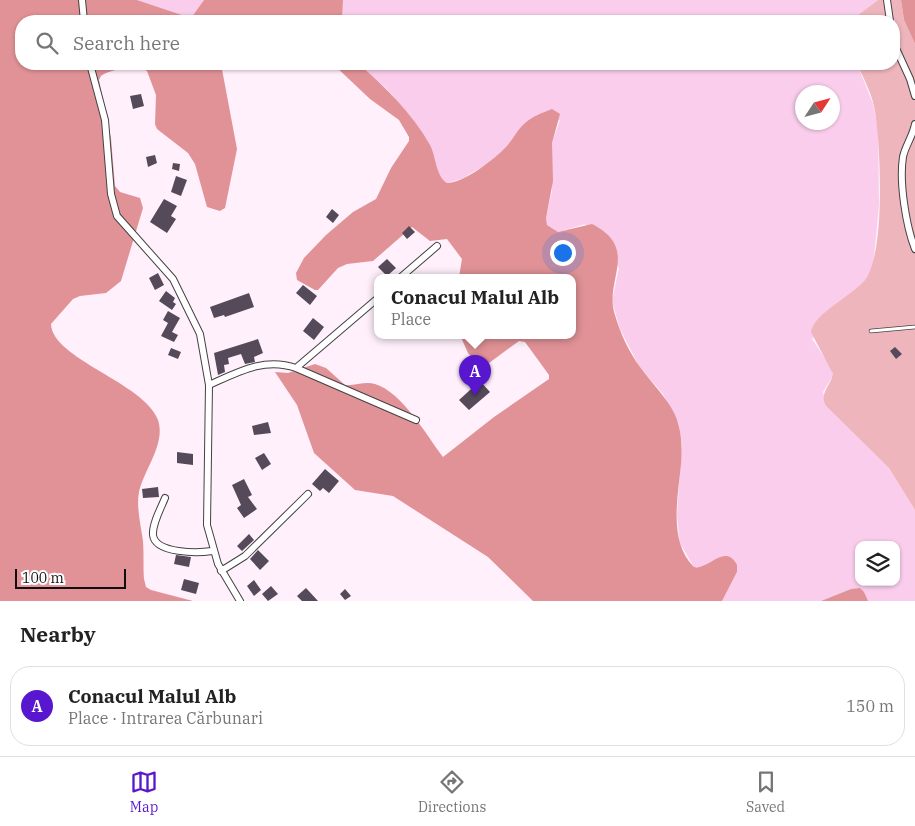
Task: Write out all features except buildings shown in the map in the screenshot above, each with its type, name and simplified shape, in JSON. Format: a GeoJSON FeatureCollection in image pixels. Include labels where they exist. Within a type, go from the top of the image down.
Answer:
{"type":"FeatureCollection","features":[{"type":"Feature","properties":{"kind":"street"},"geometry":{"type":"LineString","coordinates":[[82,0],[83,15]]}},
{"type":"Feature","properties":{"kind":"street"},"geometry":{"type":"LineString","coordinates":[[887,0],[889,15]]}},
{"type":"Feature","properties":{"kind":"street"},"geometry":{"type":"LineString","coordinates":[[900,57],[915,96]]}},
{"type":"Feature","properties":{"kind":"street"},"geometry":{"type":"LineString","coordinates":[[92,70],[105,120],[112,205],[123,225],[156,258],[173,279],[185,300],[200,334],[209,385],[205,505],[207,526],[212,551],[221,571],[240,601]]}},
{"type":"Feature","properties":{"kind":"street"},"geometry":{"type":"LineString","coordinates":[[915,124],[903,156],[903,186],[910,237],[915,249]]}},
{"type":"Feature","properties":{"kind":"street"},"geometry":{"type":"LineString","coordinates":[[405,274],[438,246]]}},
{"type":"Feature","properties":{"kind":"street"},"geometry":{"type":"LineString","coordinates":[[296,368],[374,301]]}},
{"type":"Feature","properties":{"kind":"street"},"geometry":{"type":"LineString","coordinates":[[209,385],[264,363],[276,363],[296,368],[416,420]]}},
{"type":"Feature","properties":{"kind":"street"},"geometry":{"type":"LineString","coordinates":[[221,571],[245,556],[308,494]]}},
{"type":"Feature","properties":{"kind":"street"},"geometry":{"type":"LineString","coordinates":[[165,498],[154,529],[153,536],[156,542],[161,546],[192,553],[212,551]]}},
{"type":"Feature","properties":{"kind":"lane"},"geometry":{"type":"LineString","coordinates":[[871,330],[915,327]]}},
{"type":"Feature","properties":{"kind":"shaded area"},"geometry":{"type":"Polygon","coordinates":[[[0,0],[137,0],[182,15],[15,15],[15,70],[118,70],[101,76],[99,80],[111,138],[115,186],[120,192],[140,198],[143,208],[121,281],[106,293],[80,296],[73,299],[51,324],[55,337],[66,349],[136,394],[150,407],[158,420],[160,429],[157,447],[138,498],[143,541],[144,579],[146,587],[151,590],[193,601],[0,601],[0,0]]]}},
{"type":"Feature","properties":{"kind":"shaded area"},"geometry":{"type":"Polygon","coordinates":[[[137,0],[204,0],[193,15],[182,15],[137,0]]]}},
{"type":"Feature","properties":{"kind":"shaded area"},"geometry":{"type":"Polygon","coordinates":[[[204,0],[343,0],[342,15],[193,15],[204,0]]]}},
{"type":"Feature","properties":{"kind":"shaded area"},"geometry":{"type":"Polygon","coordinates":[[[343,0],[878,0],[858,15],[342,15],[343,0]]]}},
{"type":"Feature","properties":{"kind":"shaded area"},"geometry":{"type":"Polygon","coordinates":[[[878,0],[901,0],[904,20],[915,44],[915,510],[889,468],[826,406],[824,394],[833,374],[811,332],[819,318],[826,311],[865,280],[872,266],[876,246],[879,222],[880,169],[876,122],[871,95],[860,70],[900,70],[900,15],[858,15],[878,0]]]}},
{"type":"Feature","properties":{"kind":"shaded area"},"geometry":{"type":"Polygon","coordinates":[[[901,0],[915,0],[915,44],[904,20],[901,0]]]}},
{"type":"Feature","properties":{"kind":"shaded area"},"geometry":{"type":"Polygon","coordinates":[[[145,70],[222,70],[237,149],[225,208],[220,211],[207,207],[195,164],[188,153],[157,129],[155,124],[156,95],[145,70]]]}},
{"type":"Feature","properties":{"kind":"shaded area"},"geometry":{"type":"Polygon","coordinates":[[[339,70],[365,70],[389,92],[423,133],[430,145],[441,176],[447,183],[454,182],[477,171],[492,160],[531,118],[552,109],[560,114],[552,143],[553,181],[546,218],[547,225],[558,232],[592,224],[607,234],[615,244],[618,255],[613,302],[617,322],[625,342],[636,361],[672,410],[680,432],[682,446],[677,518],[681,545],[694,567],[705,565],[727,556],[737,565],[737,572],[722,601],[533,601],[488,557],[393,496],[355,490],[314,453],[297,405],[275,372],[288,373],[315,364],[326,368],[345,385],[371,383],[385,389],[404,405],[443,457],[494,417],[549,379],[549,375],[525,342],[519,341],[480,368],[468,353],[462,339],[576,339],[576,274],[460,274],[462,259],[447,239],[430,241],[412,227],[373,261],[347,264],[338,268],[318,290],[297,280],[296,273],[304,258],[326,235],[353,212],[376,199],[391,168],[409,141],[409,137],[399,120],[370,99],[339,70]]]}},
{"type":"Feature","properties":{"kind":"shaded area"},"geometry":{"type":"Polygon","coordinates":[[[366,70],[859,70],[873,104],[878,129],[879,205],[873,266],[866,279],[812,339],[830,366],[833,375],[823,392],[826,406],[889,468],[915,510],[915,601],[868,601],[851,589],[821,601],[722,601],[737,572],[737,565],[694,567],[680,543],[677,515],[682,445],[679,424],[663,394],[639,366],[620,329],[612,301],[619,268],[585,224],[558,232],[547,225],[546,218],[552,191],[552,143],[560,120],[526,122],[504,150],[489,163],[461,179],[447,183],[443,181],[439,174],[431,148],[413,120],[387,89],[366,70]]]}},
{"type":"Feature","properties":{"kind":"shaded area"},"geometry":{"type":"Polygon","coordinates":[[[860,588],[868,601],[821,601],[851,589],[860,588]]]}},
{"type":"Feature","properties":{"kind":"place","name":"Conacul Malul Alb"},"geometry":{"type":"Point","coordinates":[475,396]}}]}
